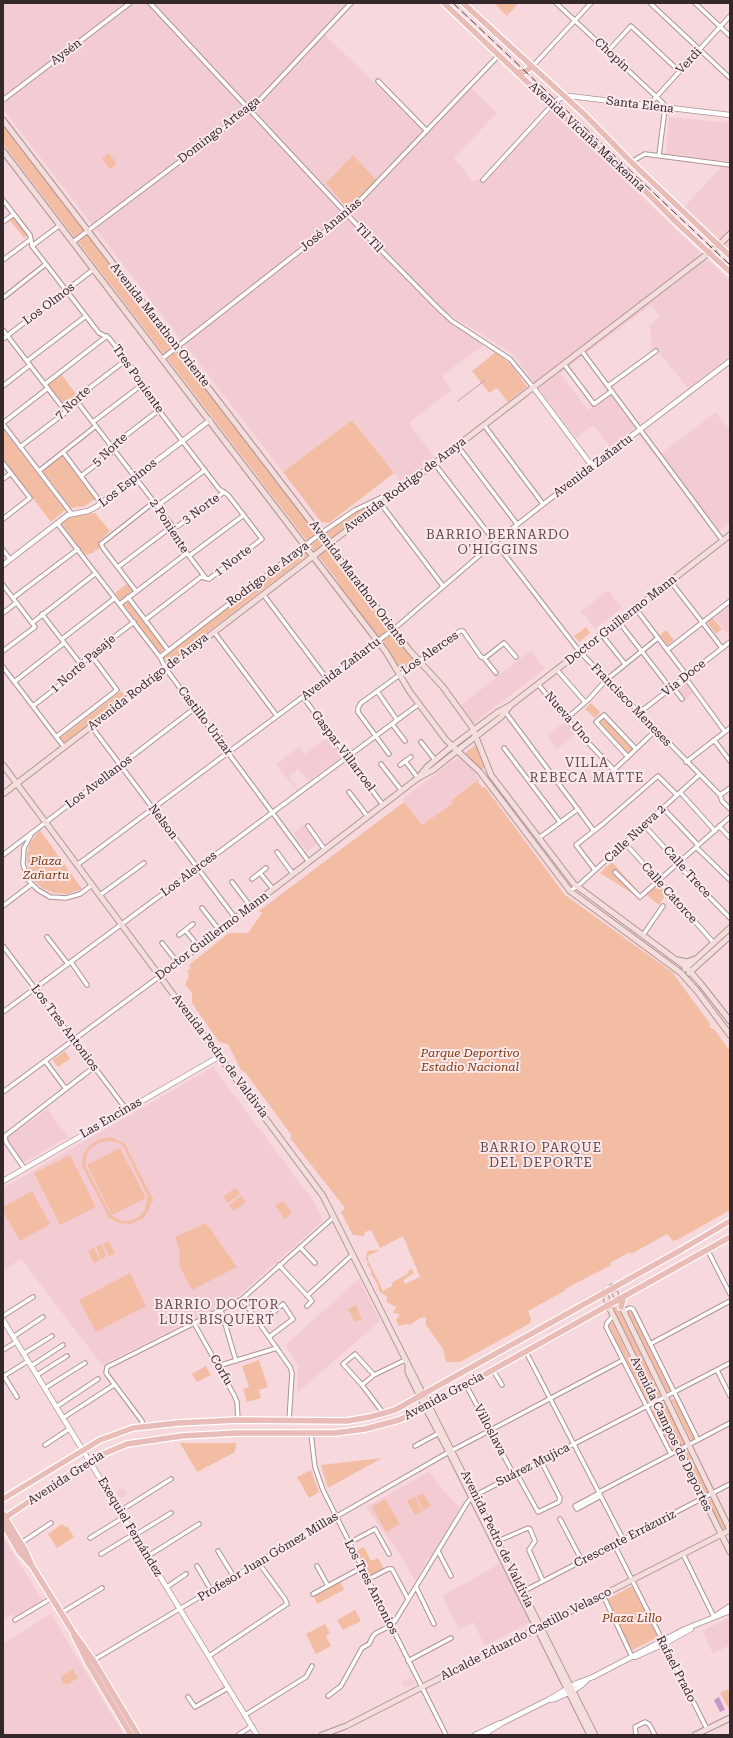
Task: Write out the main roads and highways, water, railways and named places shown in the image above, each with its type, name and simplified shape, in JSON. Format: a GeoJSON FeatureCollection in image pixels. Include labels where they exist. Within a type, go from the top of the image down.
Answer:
{"type":"FeatureCollection","features":[{"type":"Feature","properties":{"kind":"main road","name":"Avenida Vicuña Mackenna"},"geometry":{"type":"LineString","coordinates":[[444,3],[587,139],[630,176],[730,272]]}},
{"type":"Feature","properties":{"kind":"main road","name":"Avenida Vicuña Mackenna"},"geometry":{"type":"LineString","coordinates":[[463,3],[565,96],[631,162],[730,256]]}},
{"type":"Feature","properties":{"kind":"main road"},"geometry":{"type":"LineString","coordinates":[[516,72],[524,72],[532,67]]}},
{"type":"Feature","properties":{"kind":"main road","name":"Avenida Marathon Oriente"},"geometry":{"type":"LineString","coordinates":[[3,120],[320,534],[394,629],[440,683],[474,730],[491,775],[576,887],[675,958],[689,970],[702,984],[730,1021]]}},
{"type":"Feature","properties":{"kind":"main road","name":"Avenida Marathon Oriente"},"geometry":{"type":"LineString","coordinates":[[3,150],[314,555],[378,641],[419,704],[451,747],[480,772],[570,891],[683,975],[730,1035]]}},
{"type":"Feature","properties":{"kind":"main road","name":"Avenida Rodrigo de Araya"},"geometry":{"type":"LineString","coordinates":[[3,794],[709,253],[730,234]]}},
{"type":"Feature","properties":{"kind":"main road","name":"Doctor Guillermo Mann"},"geometry":{"type":"LineString","coordinates":[[160,976],[402,791],[451,747],[498,712],[511,705],[730,535]]}},
{"type":"Feature","properties":{"kind":"main road","name":"Doctor Guillermo Mann"},"geometry":{"type":"LineString","coordinates":[[418,778],[433,770],[457,752],[506,713],[511,705]]}},
{"type":"Feature","properties":{"kind":"main road"},"geometry":{"type":"LineString","coordinates":[[481,749],[482,738],[486,728]]}},
{"type":"Feature","properties":{"kind":"main road"},"geometry":{"type":"LineString","coordinates":[[457,752],[464,738]]}},
{"type":"Feature","properties":{"kind":"main road","name":"Avenida Pedro de Valdivia"},"geometry":{"type":"LineString","coordinates":[[3,765],[314,1183],[353,1254],[408,1366],[408,1372],[422,1395],[498,1541],[521,1593]]}},
{"type":"Feature","properties":{"kind":"main road"},"geometry":{"type":"LineString","coordinates":[[611,921],[615,915]]}},
{"type":"Feature","properties":{"kind":"main road"},"geometry":{"type":"LineString","coordinates":[[702,984],[698,973],[700,960],[714,943],[730,928]]}},
{"type":"Feature","properties":{"kind":"main road"},"geometry":{"type":"LineString","coordinates":[[683,975],[730,936]]}},
{"type":"Feature","properties":{"kind":"main road"},"geometry":{"type":"LineString","coordinates":[[675,958],[687,962],[700,960]]}},
{"type":"Feature","properties":{"kind":"main road"},"geometry":{"type":"LineString","coordinates":[[711,1010],[718,1005]]}},
{"type":"Feature","properties":{"kind":"main road","name":"Avenida Grecia"},"geometry":{"type":"LineString","coordinates":[[3,1499],[106,1437],[142,1426],[238,1420],[347,1421],[384,1414],[402,1407],[730,1221]]}},
{"type":"Feature","properties":{"kind":"main road","name":"Avenida Grecia"},"geometry":{"type":"LineString","coordinates":[[4,1517],[90,1460],[102,1453],[120,1446],[145,1440],[182,1436],[238,1433],[311,1434],[344,1432],[399,1420],[428,1407],[730,1237]]}},
{"type":"Feature","properties":{"kind":"main road","name":"Avenida Campos de Deportes"},"geometry":{"type":"LineString","coordinates":[[612,1287],[730,1530]]}},
{"type":"Feature","properties":{"kind":"main road","name":"Avenida Campos de Deportes"},"geometry":{"type":"LineString","coordinates":[[604,1292],[613,1316],[730,1552]]}},
{"type":"Feature","properties":{"kind":"main road"},"geometry":{"type":"LineString","coordinates":[[622,1309],[622,1300],[625,1295]]}},
{"type":"Feature","properties":{"kind":"main road","name":"Avenida Pedro de Valdivia"},"geometry":{"type":"LineString","coordinates":[[428,1407],[439,1433],[451,1451]]}},
{"type":"Feature","properties":{"kind":"main road","name":"Avenida Pedro de Valdivia"},"geometry":{"type":"LineString","coordinates":[[474,1496],[521,1593],[595,1735]]}},
{"type":"Feature","properties":{"kind":"main road"},"geometry":{"type":"LineString","coordinates":[[4,1517],[21,1543],[32,1566],[73,1632],[131,1735]]}},
{"type":"Feature","properties":{"kind":"main road"},"geometry":{"type":"LineString","coordinates":[[3,1524],[20,1553],[32,1566]]}},
{"type":"Feature","properties":{"kind":"main road","name":"Alcalde Eduardo Castillo Velasco"},"geometry":{"type":"LineString","coordinates":[[322,1735],[333,1733],[730,1530]]}},
{"type":"Feature","properties":{"kind":"main road"},"geometry":{"type":"LineString","coordinates":[[90,1662],[138,1735]]}},
{"type":"Feature","properties":{"kind":"main road","name":"Avenida Pedro de Valdivia"},"geometry":{"type":"LineString","coordinates":[[570,1689],[590,1735]]}},
{"type":"Feature","properties":{"kind":"main road"},"geometry":{"type":"LineString","coordinates":[[695,1735],[730,1718]]}},
{"type":"Feature","properties":{"kind":"waterway"},"geometry":{"type":"LineString","coordinates":[[458,401],[484,381]]}},
{"type":"Feature","properties":{"kind":"railway"},"geometry":{"type":"LineString","coordinates":[[453,3],[730,265]]}},
{"type":"Feature","properties":{"kind":"district","name":"BARRIO BERNARDO O'HIGGINS"},"geometry":{"type":"Point","coordinates":[498,542]}},
{"type":"Feature","properties":{"kind":"district","name":"VILLA REBECA MATTE"},"geometry":{"type":"Point","coordinates":[587,770]}},
{"type":"Feature","properties":{"kind":"district","name":"BARRIO PARQUE DEL DEPORTE"},"geometry":{"type":"Point","coordinates":[541,1156]}},
{"type":"Feature","properties":{"kind":"district","name":"BARRIO DOCTOR LUIS BISQUERT"},"geometry":{"type":"Point","coordinates":[217,1312]}},
{"type":"Feature","properties":{"kind":"park label","name":"Plaza Zañartu"},"geometry":{"type":"Point","coordinates":[46,868]}},
{"type":"Feature","properties":{"kind":"park label","name":"Parque Deportivo Estadio Nacional"},"geometry":{"type":"Point","coordinates":[470,1060]}},
{"type":"Feature","properties":{"kind":"park label","name":"Plaza Lillo"},"geometry":{"type":"Point","coordinates":[632,1618]}}]}
